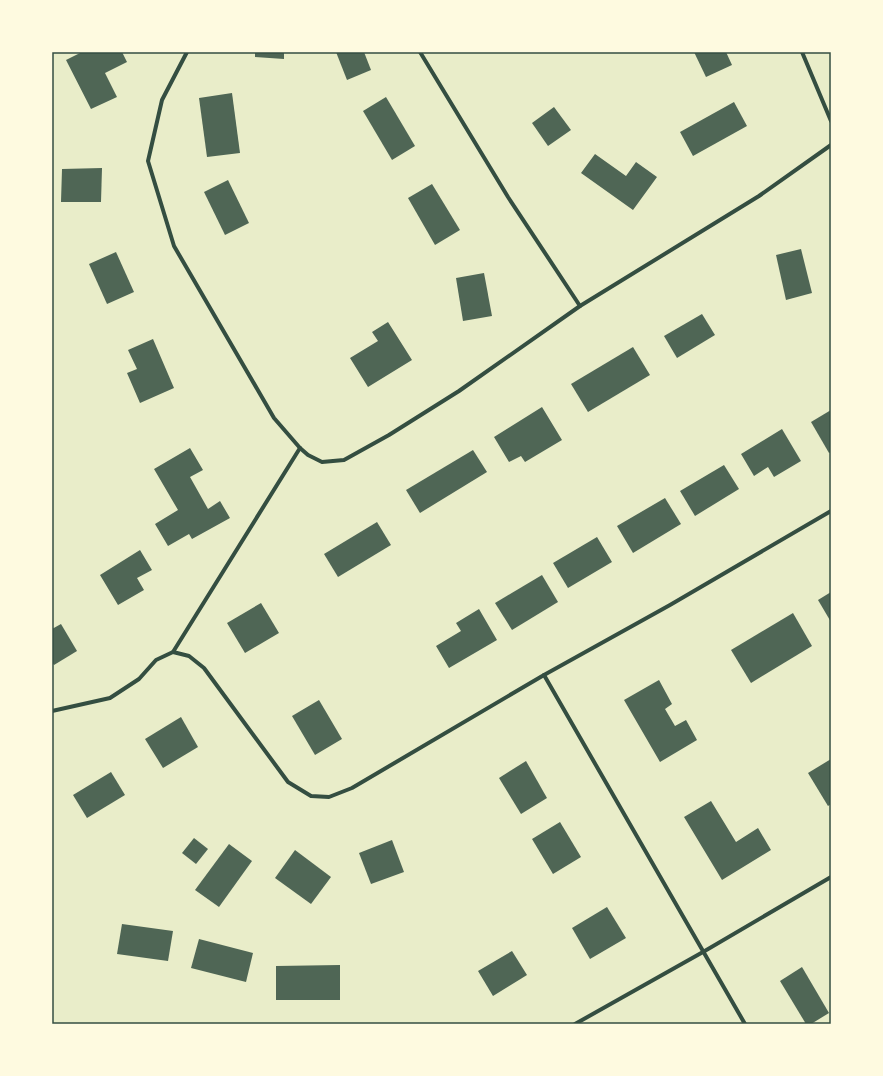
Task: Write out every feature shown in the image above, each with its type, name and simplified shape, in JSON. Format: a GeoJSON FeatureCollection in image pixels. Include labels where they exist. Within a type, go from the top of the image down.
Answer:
{"type":"FeatureCollection","features":[{"type":"Feature","properties":{"kind":"street"},"geometry":{"type":"LineString","coordinates":[[187,52],[162,100],[148,161],[174,246],[274,418],[300,448],[322,462],[344,460],[389,435],[459,391],[580,306],[759,196],[831,145]]}},
{"type":"Feature","properties":{"kind":"street"},"geometry":{"type":"LineString","coordinates":[[420,52],[508,197],[580,306]]}},
{"type":"Feature","properties":{"kind":"street"},"geometry":{"type":"LineString","coordinates":[[802,52],[831,121]]}},
{"type":"Feature","properties":{"kind":"street"},"geometry":{"type":"LineString","coordinates":[[52,711],[110,698],[139,679],[156,660],[173,652],[300,448]]}},
{"type":"Feature","properties":{"kind":"street"},"geometry":{"type":"LineString","coordinates":[[173,652],[189,656],[204,668],[288,782],[311,796],[329,797],[352,788],[544,675],[670,605],[831,511]]}},
{"type":"Feature","properties":{"kind":"street"},"geometry":{"type":"LineString","coordinates":[[544,675],[745,1024]]}},
{"type":"Feature","properties":{"kind":"street"},"geometry":{"type":"LineString","coordinates":[[575,1024],[703,952],[831,877]]}},
{"type":"Feature","properties":{"kind":"building"},"geometry":{"type":"Polygon","coordinates":[[[82,52],[122,52],[127,62],[105,73],[117,97],[91,109],[66,60],[82,52]]]}},
{"type":"Feature","properties":{"kind":"building"},"geometry":{"type":"Polygon","coordinates":[[[255,52],[284,52],[284,59],[255,57],[255,52]]]}},
{"type":"Feature","properties":{"kind":"building"},"geometry":{"type":"Polygon","coordinates":[[[336,52],[364,52],[371,70],[347,80],[336,52]]]}},
{"type":"Feature","properties":{"kind":"building"},"geometry":{"type":"Polygon","coordinates":[[[694,52],[726,52],[732,65],[706,77],[694,52]]]}},
{"type":"Feature","properties":{"kind":"building"},"geometry":{"type":"Polygon","coordinates":[[[232,93],[240,153],[207,157],[199,98],[232,93]]]}},
{"type":"Feature","properties":{"kind":"building"},"geometry":{"type":"Polygon","coordinates":[[[386,97],[415,146],[392,160],[363,111],[386,97]]]}},
{"type":"Feature","properties":{"kind":"building"},"geometry":{"type":"Polygon","coordinates":[[[734,102],[747,126],[693,156],[680,132],[734,102]]]}},
{"type":"Feature","properties":{"kind":"building"},"geometry":{"type":"Polygon","coordinates":[[[554,107],[571,130],[548,146],[532,123],[554,107]]]}},
{"type":"Feature","properties":{"kind":"building"},"geometry":{"type":"Polygon","coordinates":[[[595,154],[626,176],[636,162],[657,177],[633,210],[581,173],[595,154]]]}},
{"type":"Feature","properties":{"kind":"building"},"geometry":{"type":"Polygon","coordinates":[[[102,168],[101,202],[61,202],[62,169],[102,168]]]}},
{"type":"Feature","properties":{"kind":"building"},"geometry":{"type":"Polygon","coordinates":[[[228,180],[249,223],[225,235],[204,192],[228,180]]]}},
{"type":"Feature","properties":{"kind":"building"},"geometry":{"type":"Polygon","coordinates":[[[432,184],[460,230],[435,245],[408,198],[432,184]]]}},
{"type":"Feature","properties":{"kind":"building"},"geometry":{"type":"Polygon","coordinates":[[[801,249],[812,293],[786,300],[776,255],[801,249]]]}},
{"type":"Feature","properties":{"kind":"building"},"geometry":{"type":"Polygon","coordinates":[[[116,252],[134,292],[107,304],[89,264],[116,252]]]}},
{"type":"Feature","properties":{"kind":"building"},"geometry":{"type":"Polygon","coordinates":[[[484,273],[492,316],[463,321],[456,278],[484,273]]]}},
{"type":"Feature","properties":{"kind":"building"},"geometry":{"type":"Polygon","coordinates":[[[702,314],[715,335],[677,358],[664,336],[702,314]]]}},
{"type":"Feature","properties":{"kind":"building"},"geometry":{"type":"Polygon","coordinates":[[[388,322],[412,360],[368,387],[350,358],[378,341],[372,332],[388,322]]]}},
{"type":"Feature","properties":{"kind":"building"},"geometry":{"type":"Polygon","coordinates":[[[153,339],[174,388],[140,403],[127,373],[137,369],[128,350],[153,339]]]}},
{"type":"Feature","properties":{"kind":"building"},"geometry":{"type":"Polygon","coordinates":[[[633,347],[650,375],[588,412],[571,384],[633,347]]]}},
{"type":"Feature","properties":{"kind":"building"},"geometry":{"type":"Polygon","coordinates":[[[542,407],[562,440],[525,462],[521,456],[509,462],[494,437],[542,407]]]}},
{"type":"Feature","properties":{"kind":"building"},"geometry":{"type":"Polygon","coordinates":[[[831,410],[831,452],[829,453],[811,422],[831,410]]]}},
{"type":"Feature","properties":{"kind":"building"},"geometry":{"type":"Polygon","coordinates":[[[782,429],[801,461],[774,477],[768,467],[754,476],[741,454],[782,429]]]}},
{"type":"Feature","properties":{"kind":"building"},"geometry":{"type":"Polygon","coordinates":[[[190,448],[203,470],[190,477],[208,509],[220,501],[230,518],[192,539],[189,534],[168,546],[155,524],[178,510],[154,469],[190,448]]]}},
{"type":"Feature","properties":{"kind":"building"},"geometry":{"type":"Polygon","coordinates":[[[473,450],[487,472],[420,513],[406,490],[473,450]]]}},
{"type":"Feature","properties":{"kind":"building"},"geometry":{"type":"Polygon","coordinates":[[[724,465],[739,489],[695,516],[680,491],[724,465]]]}},
{"type":"Feature","properties":{"kind":"building"},"geometry":{"type":"Polygon","coordinates":[[[665,498],[681,524],[633,553],[617,526],[665,498]]]}},
{"type":"Feature","properties":{"kind":"building"},"geometry":{"type":"Polygon","coordinates":[[[377,522],[391,545],[338,577],[324,554],[377,522]]]}},
{"type":"Feature","properties":{"kind":"building"},"geometry":{"type":"Polygon","coordinates":[[[597,537],[612,562],[568,588],[553,563],[597,537]]]}},
{"type":"Feature","properties":{"kind":"building"},"geometry":{"type":"Polygon","coordinates":[[[140,550],[152,570],[137,578],[144,590],[118,605],[100,575],[140,550]]]}},
{"type":"Feature","properties":{"kind":"building"},"geometry":{"type":"Polygon","coordinates":[[[542,575],[558,602],[512,630],[495,603],[542,575]]]}},
{"type":"Feature","properties":{"kind":"building"},"geometry":{"type":"Polygon","coordinates":[[[831,592],[831,622],[818,600],[831,592]]]}},
{"type":"Feature","properties":{"kind":"building"},"geometry":{"type":"Polygon","coordinates":[[[261,603],[279,633],[245,653],[227,623],[261,603]]]}},
{"type":"Feature","properties":{"kind":"building"},"geometry":{"type":"Polygon","coordinates":[[[479,609],[497,640],[449,668],[436,646],[461,631],[456,623],[479,609]]]}},
{"type":"Feature","properties":{"kind":"building"},"geometry":{"type":"Polygon","coordinates":[[[793,613],[812,646],[751,683],[731,650],[793,613]]]}},
{"type":"Feature","properties":{"kind":"building"},"geometry":{"type":"Polygon","coordinates":[[[61,624],[77,651],[54,665],[52,662],[52,629],[61,624]]]}},
{"type":"Feature","properties":{"kind":"building"},"geometry":{"type":"Polygon","coordinates":[[[659,680],[672,704],[665,709],[675,726],[686,720],[697,740],[660,762],[624,700],[659,680]]]}},
{"type":"Feature","properties":{"kind":"building"},"geometry":{"type":"Polygon","coordinates":[[[319,700],[342,739],[315,755],[292,716],[319,700]]]}},
{"type":"Feature","properties":{"kind":"building"},"geometry":{"type":"Polygon","coordinates":[[[181,717],[198,747],[163,768],[145,739],[181,717]]]}},
{"type":"Feature","properties":{"kind":"building"},"geometry":{"type":"Polygon","coordinates":[[[831,759],[831,804],[828,806],[808,773],[831,759]]]}},
{"type":"Feature","properties":{"kind":"building"},"geometry":{"type":"Polygon","coordinates":[[[526,761],[547,798],[521,814],[499,778],[526,761]]]}},
{"type":"Feature","properties":{"kind":"building"},"geometry":{"type":"Polygon","coordinates":[[[111,772],[125,795],[87,818],[73,795],[111,772]]]}},
{"type":"Feature","properties":{"kind":"building"},"geometry":{"type":"Polygon","coordinates":[[[711,801],[736,842],[758,828],[771,850],[722,880],[684,817],[711,801]]]}},
{"type":"Feature","properties":{"kind":"building"},"geometry":{"type":"Polygon","coordinates":[[[560,822],[581,857],[553,874],[532,839],[560,822]]]}},
{"type":"Feature","properties":{"kind":"building"},"geometry":{"type":"Polygon","coordinates":[[[194,838],[208,849],[196,864],[182,853],[194,838]]]}},
{"type":"Feature","properties":{"kind":"building"},"geometry":{"type":"Polygon","coordinates":[[[392,840],[404,872],[371,884],[359,853],[392,840]]]}},
{"type":"Feature","properties":{"kind":"building"},"geometry":{"type":"Polygon","coordinates":[[[229,844],[252,861],[219,907],[195,890],[229,844]]]}},
{"type":"Feature","properties":{"kind":"building"},"geometry":{"type":"Polygon","coordinates":[[[295,850],[331,877],[311,904],[275,878],[295,850]]]}},
{"type":"Feature","properties":{"kind":"building"},"geometry":{"type":"Polygon","coordinates":[[[607,907],[626,938],[590,959],[572,928],[607,907]]]}},
{"type":"Feature","properties":{"kind":"building"},"geometry":{"type":"Polygon","coordinates":[[[122,924],[173,931],[168,961],[117,954],[122,924]]]}},
{"type":"Feature","properties":{"kind":"building"},"geometry":{"type":"Polygon","coordinates":[[[199,939],[253,953],[246,982],[191,968],[199,939]]]}},
{"type":"Feature","properties":{"kind":"building"},"geometry":{"type":"Polygon","coordinates":[[[512,951],[527,975],[493,996],[478,971],[512,951]]]}},
{"type":"Feature","properties":{"kind":"building"},"geometry":{"type":"Polygon","coordinates":[[[340,965],[340,1000],[276,1000],[276,966],[340,965]]]}},
{"type":"Feature","properties":{"kind":"building"},"geometry":{"type":"Polygon","coordinates":[[[802,967],[829,1013],[811,1024],[806,1024],[780,981],[802,967]]]}}]}
